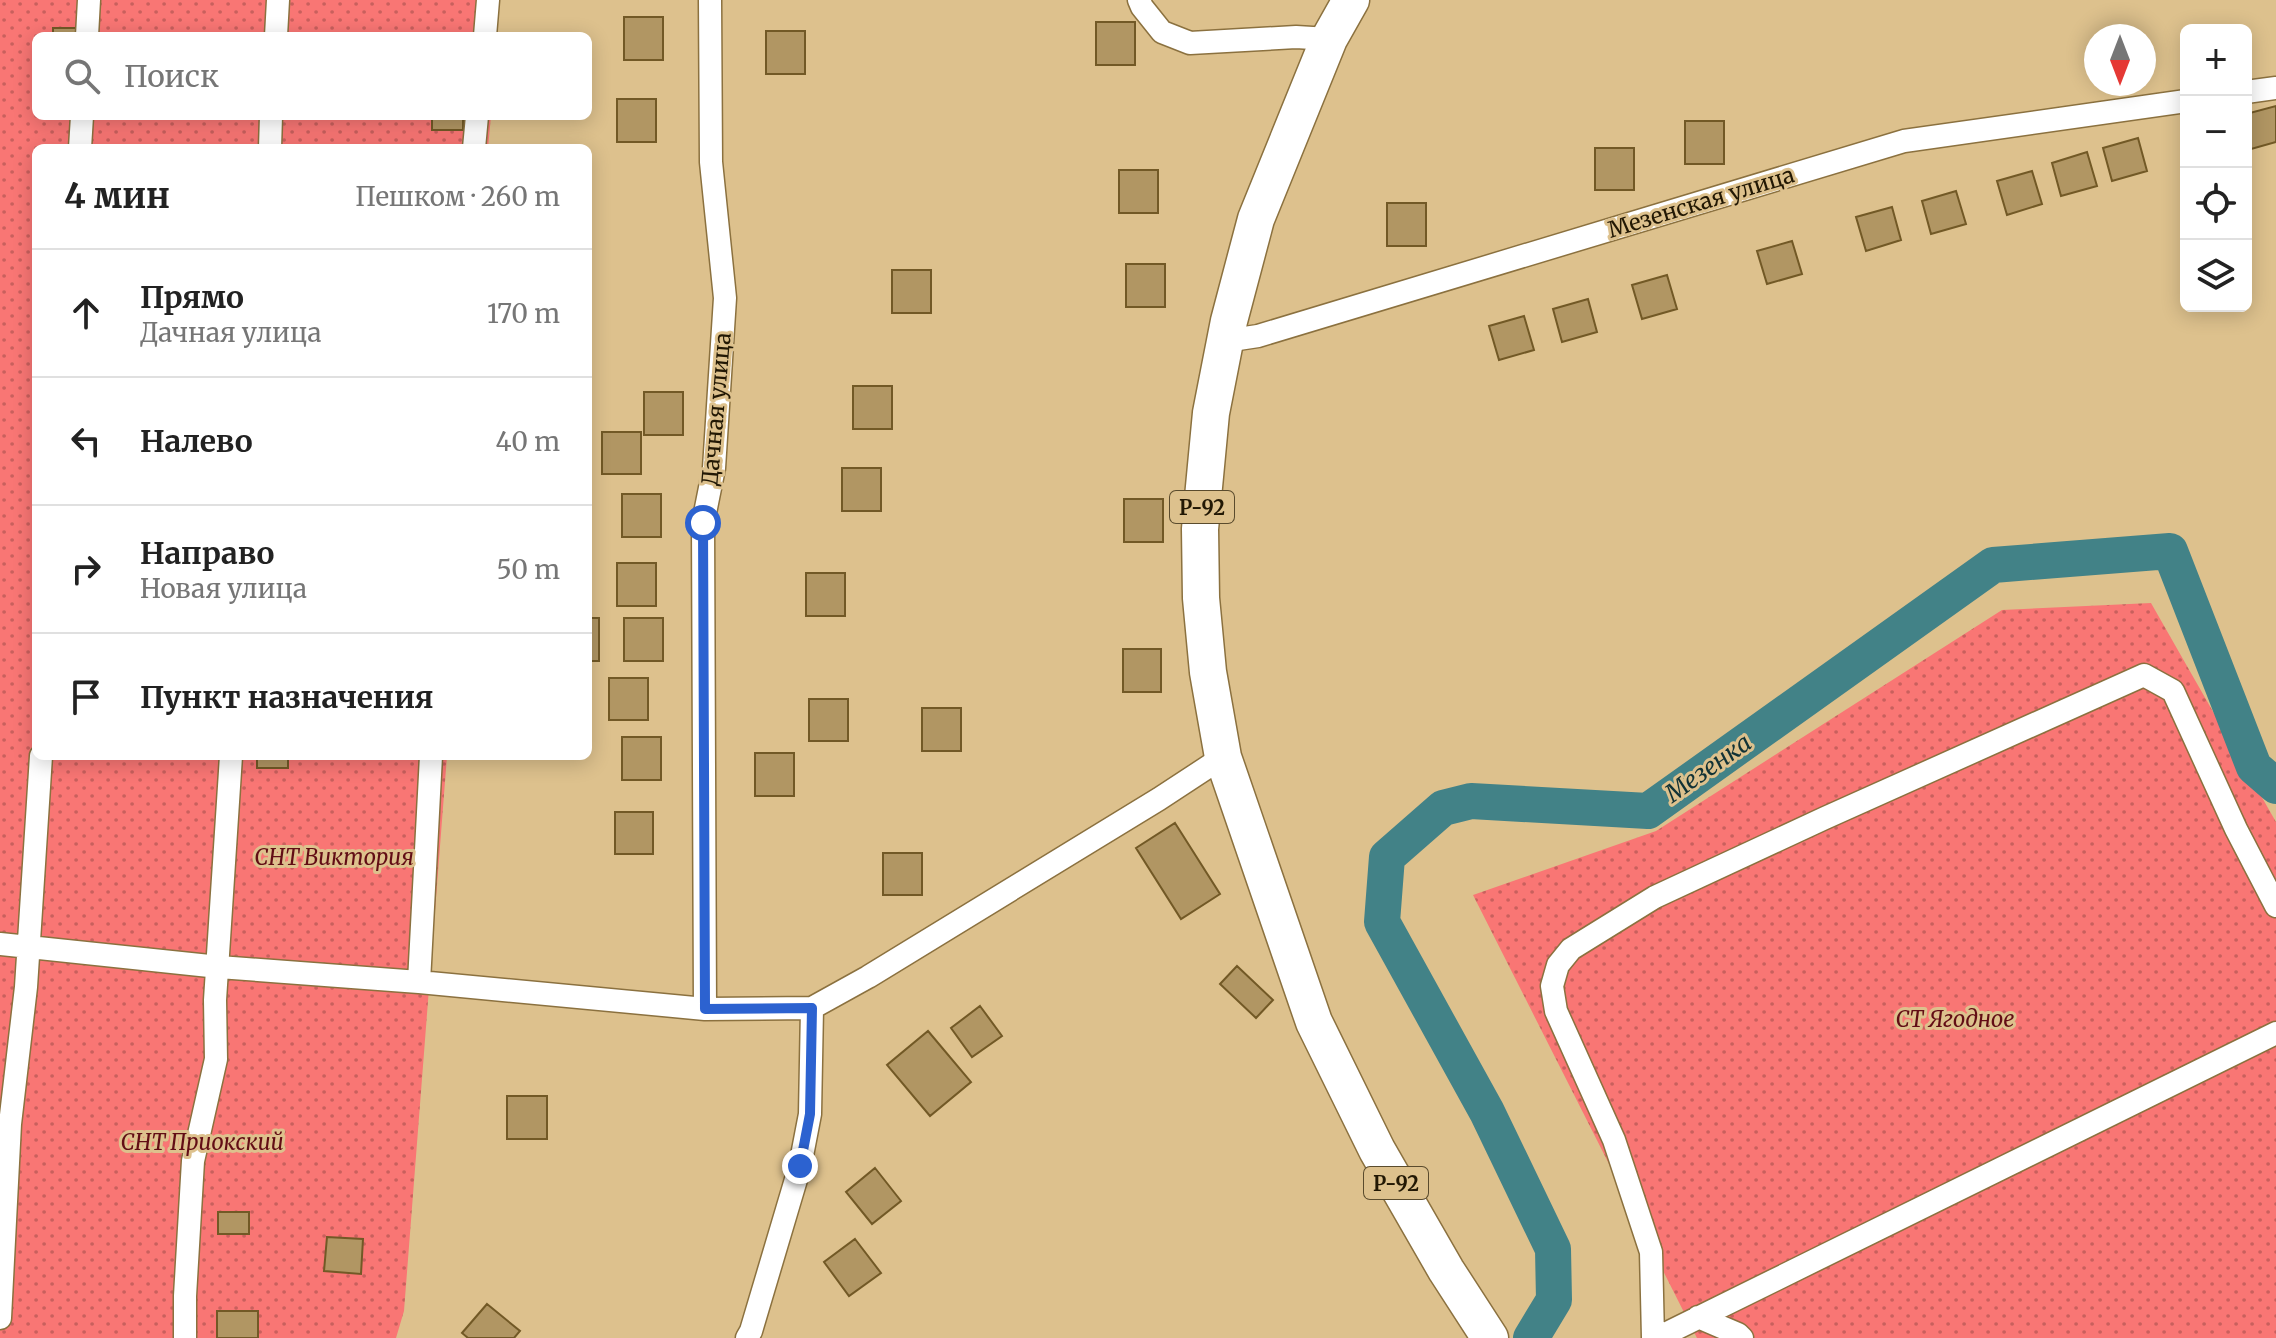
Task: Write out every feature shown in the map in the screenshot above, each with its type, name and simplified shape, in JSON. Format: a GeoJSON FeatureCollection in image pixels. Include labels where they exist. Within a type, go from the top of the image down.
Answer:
{"type":"FeatureCollection","features":[{"type":"Feature","properties":{"kind":"main road","name":"Р-92"},"geometry":{"type":"LineString","coordinates":[[1351,0],[1329,39],[1256,219],[1225,341],[1211,413],[1200,529],[1201,598],[1208,672],[1223,757],[1314,1022],[1377,1150],[1446,1270],[1490,1338]]}},
{"type":"Feature","properties":{"kind":"street"},"geometry":{"type":"LineString","coordinates":[[87,32],[89,0]]}},
{"type":"Feature","properties":{"kind":"street"},"geometry":{"type":"LineString","coordinates":[[276,32],[278,0]]}},
{"type":"Feature","properties":{"kind":"street"},"geometry":{"type":"LineString","coordinates":[[485,32],[488,0]]}},
{"type":"Feature","properties":{"kind":"street"},"geometry":{"type":"LineString","coordinates":[[1139,0],[1162,32],[1190,43],[1296,37],[1329,39]]}},
{"type":"Feature","properties":{"kind":"street","name":"Дачная улица"},"geometry":{"type":"LineString","coordinates":[[705,1009],[703,523],[714,468],[725,298],[711,162],[707,2]]}},
{"type":"Feature","properties":{"kind":"street"},"geometry":{"type":"LineString","coordinates":[[2252,91],[2276,88]]}},
{"type":"Feature","properties":{"kind":"street","name":"Мезенская улица"},"geometry":{"type":"LineString","coordinates":[[1225,341],[1258,336],[1904,141],[2180,102]]}},
{"type":"Feature","properties":{"kind":"street"},"geometry":{"type":"LineString","coordinates":[[80,144],[82,120]]}},
{"type":"Feature","properties":{"kind":"street"},"geometry":{"type":"LineString","coordinates":[[270,144],[271,120]]}},
{"type":"Feature","properties":{"kind":"street"},"geometry":{"type":"LineString","coordinates":[[474,144],[477,120]]}},
{"type":"Feature","properties":{"kind":"street"},"geometry":{"type":"LineString","coordinates":[[2276,906],[2236,829],[2173,691],[2144,675],[1655,897],[1571,949],[1558,965],[1552,986],[1556,1011],[1614,1140],[1651,1252],[1655,1338],[2276,1033]]}},
{"type":"Feature","properties":{"kind":"street"},"geometry":{"type":"LineString","coordinates":[[0,944],[219,967],[705,1009],[812,1008],[935,937],[1223,757]]}},
{"type":"Feature","properties":{"kind":"street"},"geometry":{"type":"LineString","coordinates":[[0,1318],[10,1124],[26,987],[41,760]]}},
{"type":"Feature","properties":{"kind":"street"},"geometry":{"type":"LineString","coordinates":[[185,1338],[193,1161],[216,1059],[215,1000],[231,760]]}},
{"type":"Feature","properties":{"kind":"street"},"geometry":{"type":"LineString","coordinates":[[419,982],[431,760]]}},
{"type":"Feature","properties":{"kind":"street"},"geometry":{"type":"LineString","coordinates":[[747,1338],[803,1153],[810,1114],[812,1008]]}},
{"type":"Feature","properties":{"kind":"street"},"geometry":{"type":"LineString","coordinates":[[1698,1317],[1742,1338]]}},
{"type":"Feature","properties":{"kind":"green space"},"geometry":{"type":"Polygon","coordinates":[[[0,0],[499,0],[496,32],[32,32],[32,120],[491,120],[488,144],[32,144],[32,760],[447,760],[404,1311],[396,1338],[0,1338],[0,0]]]}},
{"type":"Feature","properties":{"kind":"green space","name":"СТ Ягодное"},"geometry":{"type":"Polygon","coordinates":[[[2151,603],[2276,822],[2276,1338],[1697,1338],[1473,895],[1656,831],[2002,610],[2151,603]]]}},
{"type":"Feature","properties":{"kind":"building"},"geometry":{"type":"Polygon","coordinates":[[[624,17],[663,17],[663,60],[624,60],[624,17]]]}},
{"type":"Feature","properties":{"kind":"building"},"geometry":{"type":"Polygon","coordinates":[[[1096,22],[1135,22],[1135,65],[1096,65],[1096,22]]]}},
{"type":"Feature","properties":{"kind":"building"},"geometry":{"type":"Polygon","coordinates":[[[53,28],[84,28],[84,32],[53,32],[53,28]]]}},
{"type":"Feature","properties":{"kind":"building"},"geometry":{"type":"Polygon","coordinates":[[[766,31],[805,31],[805,74],[766,74],[766,31]]]}},
{"type":"Feature","properties":{"kind":"building"},"geometry":{"type":"Polygon","coordinates":[[[617,99],[656,99],[656,142],[617,142],[617,99]]]}},
{"type":"Feature","properties":{"kind":"building"},"geometry":{"type":"Polygon","coordinates":[[[2276,106],[2276,142],[2252,149],[2252,112],[2276,106]]]}},
{"type":"Feature","properties":{"kind":"building"},"geometry":{"type":"Polygon","coordinates":[[[432,120],[463,120],[463,130],[432,130],[432,120]]]}},
{"type":"Feature","properties":{"kind":"building"},"geometry":{"type":"Polygon","coordinates":[[[1685,121],[1724,121],[1724,164],[1685,164],[1685,121]]]}},
{"type":"Feature","properties":{"kind":"building"},"geometry":{"type":"Polygon","coordinates":[[[2138,138],[2147,171],[2112,181],[2103,148],[2138,138]]]}},
{"type":"Feature","properties":{"kind":"building"},"geometry":{"type":"Polygon","coordinates":[[[1595,148],[1634,148],[1634,190],[1595,190],[1595,148]]]}},
{"type":"Feature","properties":{"kind":"building"},"geometry":{"type":"Polygon","coordinates":[[[2087,152],[2097,186],[2061,196],[2052,163],[2087,152]]]}},
{"type":"Feature","properties":{"kind":"building"},"geometry":{"type":"Polygon","coordinates":[[[1119,170],[1158,170],[1158,213],[1119,213],[1119,170]]]}},
{"type":"Feature","properties":{"kind":"building"},"geometry":{"type":"Polygon","coordinates":[[[2032,171],[2042,204],[2007,215],[1997,181],[2032,171]]]}},
{"type":"Feature","properties":{"kind":"building"},"geometry":{"type":"Polygon","coordinates":[[[1956,191],[1966,224],[1931,234],[1922,201],[1956,191]]]}},
{"type":"Feature","properties":{"kind":"building"},"geometry":{"type":"Polygon","coordinates":[[[1387,203],[1426,203],[1426,246],[1387,246],[1387,203]]]}},
{"type":"Feature","properties":{"kind":"building"},"geometry":{"type":"Polygon","coordinates":[[[1892,207],[1901,240],[1866,251],[1856,217],[1892,207]]]}},
{"type":"Feature","properties":{"kind":"building"},"geometry":{"type":"Polygon","coordinates":[[[1792,241],[1802,274],[1767,284],[1757,251],[1792,241]]]}},
{"type":"Feature","properties":{"kind":"building"},"geometry":{"type":"Polygon","coordinates":[[[1126,264],[1165,264],[1165,307],[1126,307],[1126,264]]]}},
{"type":"Feature","properties":{"kind":"building"},"geometry":{"type":"Polygon","coordinates":[[[892,270],[931,270],[931,313],[892,313],[892,270]]]}},
{"type":"Feature","properties":{"kind":"building"},"geometry":{"type":"Polygon","coordinates":[[[1667,275],[1677,309],[1642,319],[1632,285],[1667,275]]]}},
{"type":"Feature","properties":{"kind":"building"},"geometry":{"type":"Polygon","coordinates":[[[1588,299],[1597,332],[1562,342],[1553,309],[1588,299]]]}},
{"type":"Feature","properties":{"kind":"building"},"geometry":{"type":"Polygon","coordinates":[[[1524,316],[1534,350],[1499,360],[1489,326],[1524,316]]]}},
{"type":"Feature","properties":{"kind":"building"},"geometry":{"type":"Polygon","coordinates":[[[853,386],[892,386],[892,429],[853,429],[853,386]]]}},
{"type":"Feature","properties":{"kind":"building"},"geometry":{"type":"Polygon","coordinates":[[[644,392],[683,392],[683,435],[644,435],[644,392]]]}},
{"type":"Feature","properties":{"kind":"building"},"geometry":{"type":"Polygon","coordinates":[[[602,432],[641,432],[641,474],[602,474],[602,432]]]}},
{"type":"Feature","properties":{"kind":"building"},"geometry":{"type":"Polygon","coordinates":[[[842,468],[881,468],[881,511],[842,511],[842,468]]]}},
{"type":"Feature","properties":{"kind":"building"},"geometry":{"type":"Polygon","coordinates":[[[622,494],[661,494],[661,537],[622,537],[622,494]]]}},
{"type":"Feature","properties":{"kind":"building"},"geometry":{"type":"Polygon","coordinates":[[[1124,499],[1163,499],[1163,542],[1124,542],[1124,499]]]}},
{"type":"Feature","properties":{"kind":"building"},"geometry":{"type":"Polygon","coordinates":[[[617,563],[656,563],[656,606],[617,606],[617,563]]]}},
{"type":"Feature","properties":{"kind":"building"},"geometry":{"type":"Polygon","coordinates":[[[806,573],[845,573],[845,616],[806,616],[806,573]]]}},
{"type":"Feature","properties":{"kind":"building"},"geometry":{"type":"Polygon","coordinates":[[[592,618],[599,618],[599,661],[592,661],[592,618]]]}},
{"type":"Feature","properties":{"kind":"building"},"geometry":{"type":"Polygon","coordinates":[[[624,618],[663,618],[663,661],[624,661],[624,618]]]}},
{"type":"Feature","properties":{"kind":"building"},"geometry":{"type":"Polygon","coordinates":[[[1123,649],[1161,649],[1161,692],[1123,692],[1123,649]]]}},
{"type":"Feature","properties":{"kind":"building"},"geometry":{"type":"Polygon","coordinates":[[[609,678],[648,678],[648,720],[609,720],[609,678]]]}},
{"type":"Feature","properties":{"kind":"building"},"geometry":{"type":"Polygon","coordinates":[[[809,699],[848,699],[848,741],[809,741],[809,699]]]}},
{"type":"Feature","properties":{"kind":"building"},"geometry":{"type":"Polygon","coordinates":[[[922,708],[961,708],[961,751],[922,751],[922,708]]]}},
{"type":"Feature","properties":{"kind":"building"},"geometry":{"type":"Polygon","coordinates":[[[622,737],[661,737],[661,780],[622,780],[622,737]]]}},
{"type":"Feature","properties":{"kind":"building"},"geometry":{"type":"Polygon","coordinates":[[[755,753],[794,753],[794,796],[755,796],[755,753]]]}},
{"type":"Feature","properties":{"kind":"building"},"geometry":{"type":"Polygon","coordinates":[[[257,760],[288,760],[288,768],[257,768],[257,760]]]}},
{"type":"Feature","properties":{"kind":"building"},"geometry":{"type":"Polygon","coordinates":[[[615,812],[653,812],[653,854],[615,854],[615,812]]]}},
{"type":"Feature","properties":{"kind":"building"},"geometry":{"type":"Polygon","coordinates":[[[1175,823],[1220,894],[1181,919],[1136,848],[1175,823]]]}},
{"type":"Feature","properties":{"kind":"building"},"geometry":{"type":"Polygon","coordinates":[[[883,853],[922,853],[922,895],[883,895],[883,853]]]}},
{"type":"Feature","properties":{"kind":"building"},"geometry":{"type":"Polygon","coordinates":[[[1237,966],[1273,1000],[1256,1018],[1220,984],[1237,966]]]}},
{"type":"Feature","properties":{"kind":"building"},"geometry":{"type":"Polygon","coordinates":[[[980,1006],[1002,1036],[972,1057],[951,1028],[980,1006]]]}},
{"type":"Feature","properties":{"kind":"building"},"geometry":{"type":"Polygon","coordinates":[[[928,1031],[971,1082],[930,1116],[887,1065],[928,1031]]]}},
{"type":"Feature","properties":{"kind":"building"},"geometry":{"type":"Polygon","coordinates":[[[507,1096],[547,1096],[547,1139],[507,1139],[507,1096]]]}},
{"type":"Feature","properties":{"kind":"building"},"geometry":{"type":"Polygon","coordinates":[[[875,1168],[901,1201],[872,1224],[846,1192],[875,1168]]]}},
{"type":"Feature","properties":{"kind":"building"},"geometry":{"type":"Polygon","coordinates":[[[218,1212],[249,1212],[249,1234],[218,1234],[218,1212]]]}},
{"type":"Feature","properties":{"kind":"building"},"geometry":{"type":"Polygon","coordinates":[[[327,1237],[363,1239],[361,1274],[324,1271],[327,1237]]]}},
{"type":"Feature","properties":{"kind":"building"},"geometry":{"type":"Polygon","coordinates":[[[855,1239],[881,1273],[849,1296],[824,1262],[855,1239]]]}},
{"type":"Feature","properties":{"kind":"building"},"geometry":{"type":"Polygon","coordinates":[[[487,1304],[520,1331],[514,1338],[468,1338],[462,1333],[487,1304]]]}},
{"type":"Feature","properties":{"kind":"building"},"geometry":{"type":"Polygon","coordinates":[[[217,1311],[258,1311],[258,1338],[217,1338],[217,1311]]]}},
{"type":"Feature","properties":{"kind":"waterway","name":"Мезенка"},"geometry":{"type":"LineString","coordinates":[[1531,1338],[1554,1300],[1553,1249],[1487,1112],[1382,922],[1387,857],[1443,808],[1471,801],[1648,811],[1993,565],[2170,551],[2254,767],[2276,786]]}},
{"type":"Feature","properties":{"kind":"route"},"geometry":{"type":"LineString","coordinates":[[703,523],[705,1009],[812,1008],[810,1114],[800,1166]]}},
{"type":"Feature","properties":{"kind":"park label","name":"СНТ Виктория"},"geometry":{"type":"Point","coordinates":[334,857]}},
{"type":"Feature","properties":{"kind":"park label","name":"СНТ Приокский"},"geometry":{"type":"Point","coordinates":[202,1142]}}]}
